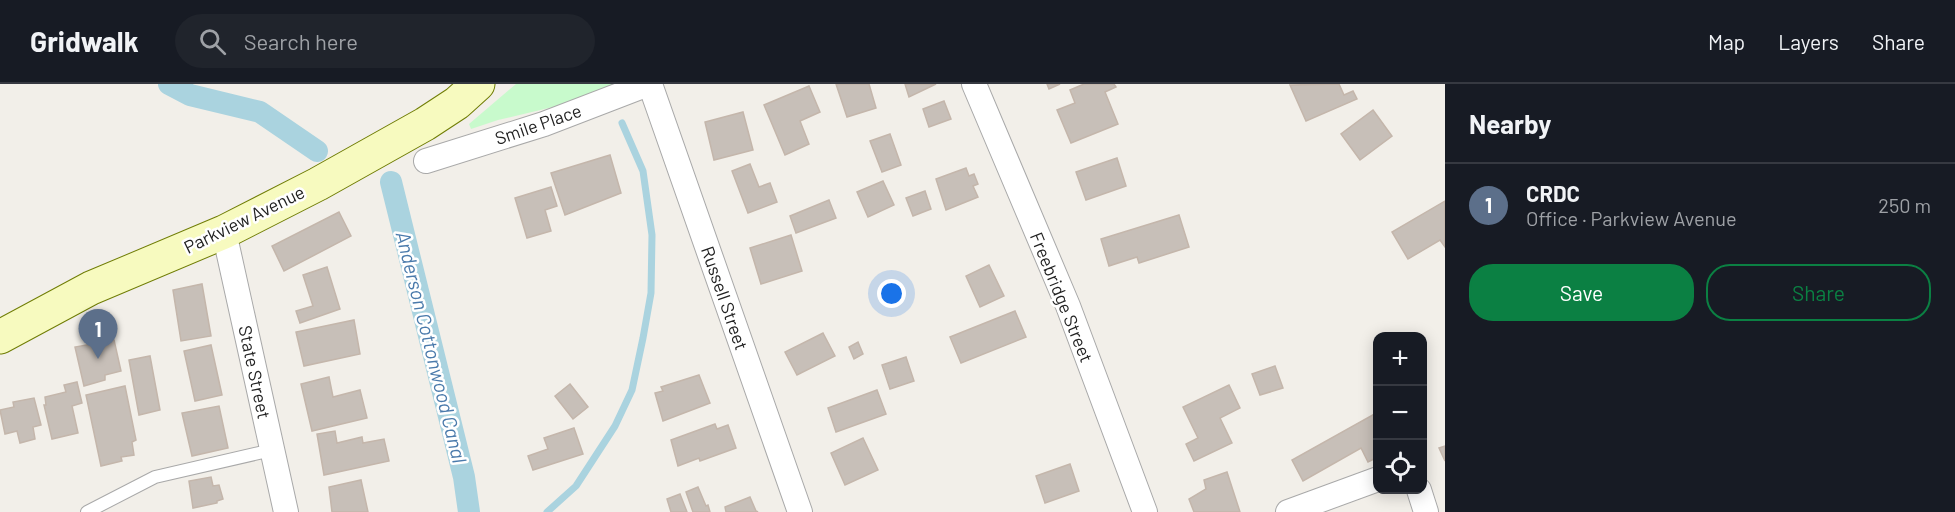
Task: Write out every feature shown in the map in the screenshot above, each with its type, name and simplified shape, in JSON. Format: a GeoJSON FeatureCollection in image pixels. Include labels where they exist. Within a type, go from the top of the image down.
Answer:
{"type":"FeatureCollection","features":[{"type":"Feature","properties":{"kind":"main road","name":"Parkview Avenue"},"geometry":{"type":"LineString","coordinates":[[0,337],[91,288],[224,232],[392,144],[458,103],[478,84]]}},
{"type":"Feature","properties":{"kind":"street","name":"Smile Place"},"geometry":{"type":"LineString","coordinates":[[426,161],[544,124],[649,84]]}},
{"type":"Feature","properties":{"kind":"street","name":"Russell Street"},"geometry":{"type":"LineString","coordinates":[[649,84],[800,512]]}},
{"type":"Feature","properties":{"kind":"street","name":"Freebridge Street"},"geometry":{"type":"LineString","coordinates":[[974,84],[1068,306],[1145,512]]}},
{"type":"Feature","properties":{"kind":"street","name":"State Street"},"geometry":{"type":"LineString","coordinates":[[224,232],[286,512]]}},
{"type":"Feature","properties":{"kind":"street"},"geometry":{"type":"LineString","coordinates":[[1288,512],[1373,480]]}},
{"type":"Feature","properties":{"kind":"street"},"geometry":{"type":"LineString","coordinates":[[1421,494],[1426,512]]}},
{"type":"Feature","properties":{"kind":"lane"},"geometry":{"type":"LineString","coordinates":[[87,512],[155,477],[272,450]]}},
{"type":"Feature","properties":{"kind":"green space"},"geometry":{"type":"Polygon","coordinates":[[[516,84],[619,84],[557,106],[471,129],[469,124],[516,84]]]}},
{"type":"Feature","properties":{"kind":"building"},"geometry":{"type":"Polygon","coordinates":[[[836,84],[869,84],[876,108],[847,117],[836,84]]]}},
{"type":"Feature","properties":{"kind":"building"},"geometry":{"type":"Polygon","coordinates":[[[905,84],[936,84],[909,97],[905,84]]]}},
{"type":"Feature","properties":{"kind":"building"},"geometry":{"type":"Polygon","coordinates":[[[1047,84],[1060,84],[1049,89],[1047,84]]]}},
{"type":"Feature","properties":{"kind":"building"},"geometry":{"type":"Polygon","coordinates":[[[1084,84],[1114,84],[1116,87],[1105,92],[1118,124],[1071,143],[1057,110],[1075,103],[1070,90],[1084,84]]]}},
{"type":"Feature","properties":{"kind":"building"},"geometry":{"type":"Polygon","coordinates":[[[1339,84],[1344,95],[1353,91],[1357,99],[1306,121],[1290,85],[1339,84]]]}},
{"type":"Feature","properties":{"kind":"building"},"geometry":{"type":"Polygon","coordinates":[[[809,86],[820,112],[800,121],[809,144],[785,155],[764,105],[809,86]]]}},
{"type":"Feature","properties":{"kind":"building"},"geometry":{"type":"Polygon","coordinates":[[[944,101],[951,119],[929,127],[923,109],[944,101]]]}},
{"type":"Feature","properties":{"kind":"building"},"geometry":{"type":"Polygon","coordinates":[[[1373,110],[1392,136],[1360,160],[1341,134],[1373,110]]]}},
{"type":"Feature","properties":{"kind":"building"},"geometry":{"type":"Polygon","coordinates":[[[743,112],[753,150],[714,160],[705,122],[743,112]]]}},
{"type":"Feature","properties":{"kind":"building"},"geometry":{"type":"Polygon","coordinates":[[[890,134],[901,165],[882,172],[870,141],[890,134]]]}},
{"type":"Feature","properties":{"kind":"building"},"geometry":{"type":"Polygon","coordinates":[[[610,155],[621,193],[565,215],[551,173],[610,155]]]}},
{"type":"Feature","properties":{"kind":"building"},"geometry":{"type":"Polygon","coordinates":[[[1117,158],[1126,186],[1086,200],[1076,172],[1117,158]]]}},
{"type":"Feature","properties":{"kind":"building"},"geometry":{"type":"Polygon","coordinates":[[[750,164],[759,187],[770,183],[777,202],[748,213],[732,171],[750,164]]]}},
{"type":"Feature","properties":{"kind":"building"},"geometry":{"type":"Polygon","coordinates":[[[966,168],[969,176],[974,174],[978,184],[973,186],[978,197],[946,210],[936,179],[966,168]]]}},
{"type":"Feature","properties":{"kind":"building"},"geometry":{"type":"Polygon","coordinates":[[[883,181],[894,205],[868,217],[857,192],[883,181]]]}},
{"type":"Feature","properties":{"kind":"building"},"geometry":{"type":"Polygon","coordinates":[[[551,187],[557,206],[545,210],[551,231],[527,238],[515,198],[551,187]]]}},
{"type":"Feature","properties":{"kind":"building"},"geometry":{"type":"Polygon","coordinates":[[[925,191],[931,209],[913,216],[906,198],[925,191]]]}},
{"type":"Feature","properties":{"kind":"building"},"geometry":{"type":"Polygon","coordinates":[[[829,200],[836,218],[796,233],[790,216],[829,200]]]}},
{"type":"Feature","properties":{"kind":"building"},"geometry":{"type":"Polygon","coordinates":[[[1445,201],[1445,247],[1440,240],[1408,259],[1392,232],[1445,201]]]}},
{"type":"Feature","properties":{"kind":"building"},"geometry":{"type":"Polygon","coordinates":[[[339,212],[351,236],[284,271],[272,246],[339,212]]]}},
{"type":"Feature","properties":{"kind":"building"},"geometry":{"type":"Polygon","coordinates":[[[1179,215],[1189,247],[1139,263],[1137,257],[1109,266],[1101,239],[1179,215]]]}},
{"type":"Feature","properties":{"kind":"building"},"geometry":{"type":"Polygon","coordinates":[[[791,235],[802,271],[761,284],[750,248],[791,235]]]}},
{"type":"Feature","properties":{"kind":"building"},"geometry":{"type":"Polygon","coordinates":[[[989,265],[1004,296],[980,307],[966,276],[989,265]]]}},
{"type":"Feature","properties":{"kind":"building"},"geometry":{"type":"Polygon","coordinates":[[[327,267],[340,309],[300,323],[296,311],[313,306],[303,275],[327,267]]]}},
{"type":"Feature","properties":{"kind":"building"},"geometry":{"type":"Polygon","coordinates":[[[202,284],[211,336],[181,341],[173,290],[202,284]]]}},
{"type":"Feature","properties":{"kind":"building"},"geometry":{"type":"Polygon","coordinates":[[[1015,311],[1026,337],[961,363],[950,337],[1015,311]]]}},
{"type":"Feature","properties":{"kind":"building"},"geometry":{"type":"Polygon","coordinates":[[[354,320],[360,354],[304,366],[296,332],[354,320]]]}},
{"type":"Feature","properties":{"kind":"building"},"geometry":{"type":"Polygon","coordinates":[[[823,333],[835,356],[797,375],[785,352],[823,333]]]}},
{"type":"Feature","properties":{"kind":"building"},"geometry":{"type":"Polygon","coordinates":[[[114,340],[121,371],[105,375],[105,380],[84,386],[75,347],[114,340]]]}},
{"type":"Feature","properties":{"kind":"building"},"geometry":{"type":"Polygon","coordinates":[[[858,342],[863,354],[854,359],[849,347],[858,342]]]}},
{"type":"Feature","properties":{"kind":"building"},"geometry":{"type":"Polygon","coordinates":[[[211,345],[222,395],[195,401],[184,351],[211,345]]]}},
{"type":"Feature","properties":{"kind":"building"},"geometry":{"type":"Polygon","coordinates":[[[150,356],[160,410],[139,415],[129,360],[150,356]]]}},
{"type":"Feature","properties":{"kind":"building"},"geometry":{"type":"Polygon","coordinates":[[[906,357],[914,381],[890,389],[882,365],[906,357]]]}},
{"type":"Feature","properties":{"kind":"building"},"geometry":{"type":"Polygon","coordinates":[[[1275,366],[1283,388],[1260,395],[1252,374],[1275,366]]]}},
{"type":"Feature","properties":{"kind":"building"},"geometry":{"type":"Polygon","coordinates":[[[699,375],[710,403],[663,421],[655,393],[663,391],[661,387],[699,375]]]}},
{"type":"Feature","properties":{"kind":"building"},"geometry":{"type":"Polygon","coordinates":[[[329,377],[333,397],[360,390],[367,418],[312,431],[301,384],[329,377]]]}},
{"type":"Feature","properties":{"kind":"building"},"geometry":{"type":"Polygon","coordinates":[[[77,382],[82,403],[72,406],[78,433],[52,439],[44,405],[46,405],[45,397],[66,392],[64,385],[77,382]]]}},
{"type":"Feature","properties":{"kind":"building"},"geometry":{"type":"Polygon","coordinates":[[[570,384],[588,407],[573,419],[555,396],[570,384]]]}},
{"type":"Feature","properties":{"kind":"building"},"geometry":{"type":"Polygon","coordinates":[[[1229,385],[1240,408],[1220,418],[1232,443],[1194,461],[1186,444],[1198,438],[1183,407],[1229,385]]]}},
{"type":"Feature","properties":{"kind":"building"},"geometry":{"type":"Polygon","coordinates":[[[125,386],[136,440],[132,442],[134,455],[121,457],[122,461],[101,466],[86,395],[125,386]]]}},
{"type":"Feature","properties":{"kind":"building"},"geometry":{"type":"Polygon","coordinates":[[[877,390],[886,414],[836,432],[828,408],[877,390]]]}},
{"type":"Feature","properties":{"kind":"building"},"geometry":{"type":"Polygon","coordinates":[[[34,398],[41,425],[33,427],[35,439],[20,443],[17,431],[5,434],[0,410],[14,407],[13,402],[34,398]]]}},
{"type":"Feature","properties":{"kind":"building"},"geometry":{"type":"Polygon","coordinates":[[[219,406],[228,448],[192,456],[182,413],[219,406]]]}},
{"type":"Feature","properties":{"kind":"building"},"geometry":{"type":"Polygon","coordinates":[[[1373,415],[1373,460],[1368,462],[1361,448],[1303,481],[1292,460],[1373,415]]]}},
{"type":"Feature","properties":{"kind":"building"},"geometry":{"type":"Polygon","coordinates":[[[715,424],[717,429],[728,425],[736,448],[678,466],[671,440],[715,424]]]}},
{"type":"Feature","properties":{"kind":"building"},"geometry":{"type":"Polygon","coordinates":[[[574,428],[583,454],[533,470],[528,456],[548,449],[544,438],[574,428]]]}},
{"type":"Feature","properties":{"kind":"building"},"geometry":{"type":"Polygon","coordinates":[[[335,431],[337,443],[362,437],[363,443],[384,439],[389,461],[324,475],[317,434],[335,431]]]}},
{"type":"Feature","properties":{"kind":"building"},"geometry":{"type":"Polygon","coordinates":[[[863,438],[878,470],[845,485],[831,453],[863,438]]]}},
{"type":"Feature","properties":{"kind":"building"},"geometry":{"type":"Polygon","coordinates":[[[1445,446],[1445,461],[1439,448],[1445,446]]]}},
{"type":"Feature","properties":{"kind":"building"},"geometry":{"type":"Polygon","coordinates":[[[1070,464],[1079,491],[1045,503],[1036,476],[1070,464]]]}},
{"type":"Feature","properties":{"kind":"building"},"geometry":{"type":"Polygon","coordinates":[[[1227,472],[1240,512],[1194,512],[1189,499],[1206,489],[1204,480],[1227,472]]]}},
{"type":"Feature","properties":{"kind":"building"},"geometry":{"type":"Polygon","coordinates":[[[211,477],[213,486],[219,485],[223,499],[217,503],[193,508],[189,481],[211,477]]]}},
{"type":"Feature","properties":{"kind":"building"},"geometry":{"type":"Polygon","coordinates":[[[361,480],[368,512],[332,512],[329,487],[361,480]]]}},
{"type":"Feature","properties":{"kind":"building"},"geometry":{"type":"Polygon","coordinates":[[[698,487],[710,512],[693,512],[686,492],[698,487]]]}},
{"type":"Feature","properties":{"kind":"building"},"geometry":{"type":"Polygon","coordinates":[[[680,494],[687,512],[671,512],[667,499],[680,494]]]}},
{"type":"Feature","properties":{"kind":"building"},"geometry":{"type":"Polygon","coordinates":[[[750,497],[758,512],[726,512],[725,507],[750,497]]]}},
{"type":"Feature","properties":{"kind":"waterway","name":"Anderson Cottonwood Canal"},"geometry":{"type":"LineString","coordinates":[[169,84],[190,95],[260,112],[317,151]]}},
{"type":"Feature","properties":{"kind":"waterway"},"geometry":{"type":"LineString","coordinates":[[547,512],[576,486],[615,426],[632,390],[643,338],[651,293],[652,235],[643,171],[622,123]]}},
{"type":"Feature","properties":{"kind":"waterway","name":"Anderson Cottonwood Canal"},"geometry":{"type":"LineString","coordinates":[[391,182],[464,477],[469,512]]}},
{"type":"Feature","properties":{"kind":"place","name":"CRDC"},"geometry":{"type":"Point","coordinates":[98,359]}}]}
